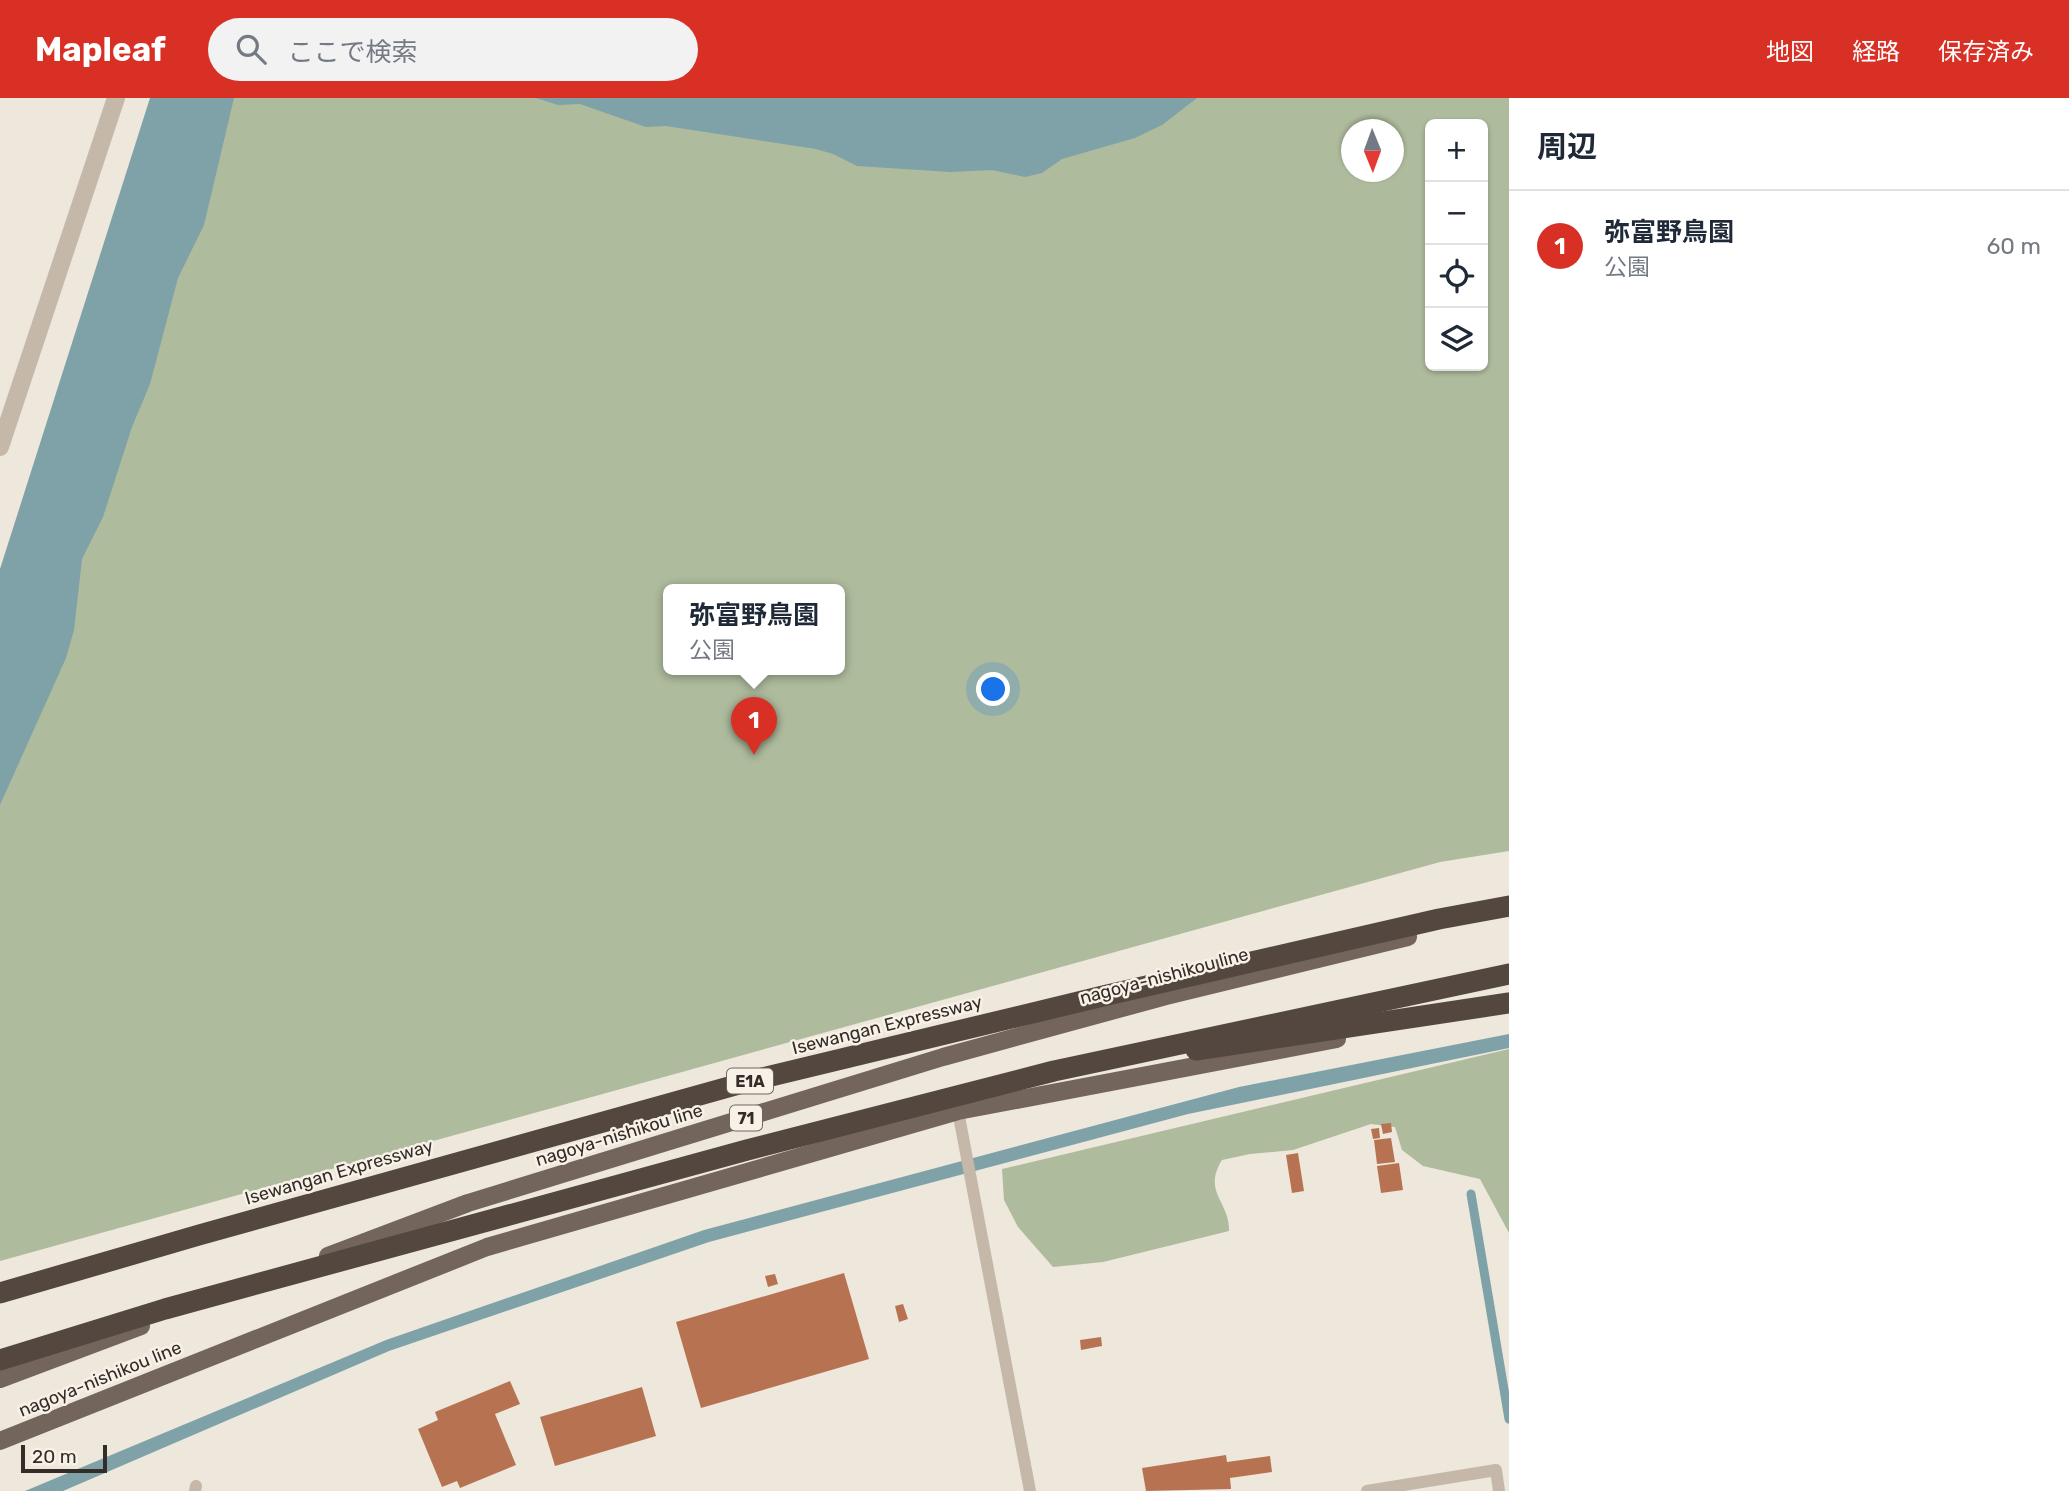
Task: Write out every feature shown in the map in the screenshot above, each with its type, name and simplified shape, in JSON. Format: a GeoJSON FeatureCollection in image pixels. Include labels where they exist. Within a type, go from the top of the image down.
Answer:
{"type":"FeatureCollection","features":[{"type":"Feature","properties":{"kind":"highway"},"geometry":{"type":"LineString","coordinates":[[1439,919],[1509,896]]}},
{"type":"Feature","properties":{"kind":"highway","name":"Isewangan Expressway"},"geometry":{"type":"LineString","coordinates":[[0,1293],[750,1081],[1103,996],[1439,919],[1509,906]]}},
{"type":"Feature","properties":{"kind":"highway"},"geometry":{"type":"LineString","coordinates":[[0,1360],[165,1309],[734,1153],[1054,1071],[1509,974]]}},
{"type":"Feature","properties":{"kind":"highway"},"geometry":{"type":"LineString","coordinates":[[1054,1071],[1509,1004]]}},
{"type":"Feature","properties":{"kind":"main road","name":"nagoya-nishikou line"},"geometry":{"type":"LineString","coordinates":[[0,1379],[468,1203],[956,1053],[1166,996],[1509,912]]}},
{"type":"Feature","properties":{"kind":"main road","name":"nagoya-nishikou line"},"geometry":{"type":"LineString","coordinates":[[0,1441],[487,1247],[958,1111],[1509,1004]]}},
{"type":"Feature","properties":{"kind":"street"},"geometry":{"type":"LineString","coordinates":[[0,447],[116,98]]}},
{"type":"Feature","properties":{"kind":"lane"},"geometry":{"type":"LineString","coordinates":[[958,1111],[1030,1491]]}},
{"type":"Feature","properties":{"kind":"lane"},"geometry":{"type":"LineString","coordinates":[[1367,1491],[1502,1469],[1499,1491]]}},
{"type":"Feature","properties":{"kind":"green space"},"geometry":{"type":"Polygon","coordinates":[[[182,98],[1509,98],[1509,851],[1440,862],[0,1261],[0,667],[182,98]]]}},
{"type":"Feature","properties":{"kind":"green space"},"geometry":{"type":"Polygon","coordinates":[[[1509,1049],[1509,1233],[1480,1179],[1423,1166],[1402,1150],[1395,1127],[1371,1124],[1293,1150],[1222,1160],[1215,1181],[1218,1197],[1226,1212],[1229,1231],[1103,1262],[1053,1267],[1018,1227],[1004,1200],[1002,1169],[1509,1049]]]}},
{"type":"Feature","properties":{"kind":"water"},"geometry":{"type":"Polygon","coordinates":[[[150,98],[234,98],[204,225],[178,278],[150,384],[132,427],[103,517],[82,559],[74,630],[66,658],[0,805],[0,569],[150,98]]]}},
{"type":"Feature","properties":{"kind":"water"},"geometry":{"type":"Polygon","coordinates":[[[536,98],[1197,98],[1162,125],[1135,138],[1062,159],[1042,173],[1025,177],[992,170],[950,172],[857,166],[816,149],[666,126],[646,127],[580,104],[558,105],[536,98]]]}},
{"type":"Feature","properties":{"kind":"water"},"geometry":{"type":"Polygon","coordinates":[[[1509,1034],[1509,1048],[1188,1114],[709,1242],[389,1351],[63,1491],[25,1491],[386,1340],[704,1230],[1239,1087],[1509,1034]]]}},
{"type":"Feature","properties":{"kind":"building"},"geometry":{"type":"Polygon","coordinates":[[[1391,1123],[1392,1132],[1383,1134],[1381,1124],[1391,1123]]]}},
{"type":"Feature","properties":{"kind":"building"},"geometry":{"type":"Polygon","coordinates":[[[1379,1128],[1380,1138],[1373,1139],[1371,1129],[1379,1128]]]}},
{"type":"Feature","properties":{"kind":"building"},"geometry":{"type":"Polygon","coordinates":[[[1391,1138],[1395,1162],[1377,1164],[1374,1140],[1391,1138]]]}},
{"type":"Feature","properties":{"kind":"building"},"geometry":{"type":"Polygon","coordinates":[[[1298,1153],[1304,1191],[1292,1193],[1286,1155],[1298,1153]]]}},
{"type":"Feature","properties":{"kind":"building"},"geometry":{"type":"Polygon","coordinates":[[[1399,1163],[1403,1190],[1381,1193],[1377,1166],[1399,1163]]]}},
{"type":"Feature","properties":{"kind":"building"},"geometry":{"type":"Polygon","coordinates":[[[844,1273],[869,1359],[701,1408],[676,1322],[844,1273]]]}},
{"type":"Feature","properties":{"kind":"building"},"geometry":{"type":"Polygon","coordinates":[[[775,1274],[778,1284],[768,1287],[765,1276],[775,1274]]]}},
{"type":"Feature","properties":{"kind":"building"},"geometry":{"type":"Polygon","coordinates":[[[903,1304],[908,1319],[899,1322],[895,1306],[903,1304]]]}},
{"type":"Feature","properties":{"kind":"building"},"geometry":{"type":"Polygon","coordinates":[[[1101,1337],[1102,1346],[1081,1350],[1080,1340],[1101,1337]]]}},
{"type":"Feature","properties":{"kind":"building"},"geometry":{"type":"Polygon","coordinates":[[[510,1381],[520,1404],[495,1414],[516,1465],[460,1488],[457,1481],[442,1487],[418,1429],[438,1420],[435,1412],[510,1381]]]}},
{"type":"Feature","properties":{"kind":"building"},"geometry":{"type":"Polygon","coordinates":[[[642,1387],[656,1436],[555,1466],[540,1417],[642,1387]]]}},
{"type":"Feature","properties":{"kind":"building"},"geometry":{"type":"Polygon","coordinates":[[[1226,1455],[1227,1462],[1270,1456],[1272,1472],[1230,1478],[1231,1489],[1146,1491],[1142,1468],[1226,1455]]]}},
{"type":"Feature","properties":{"kind":"waterway"},"geometry":{"type":"LineString","coordinates":[[1471,1194],[1509,1419]]}},
{"type":"Feature","properties":{"kind":"place","name":"弥富野鳥園"},"geometry":{"type":"Point","coordinates":[754,755]}}]}
